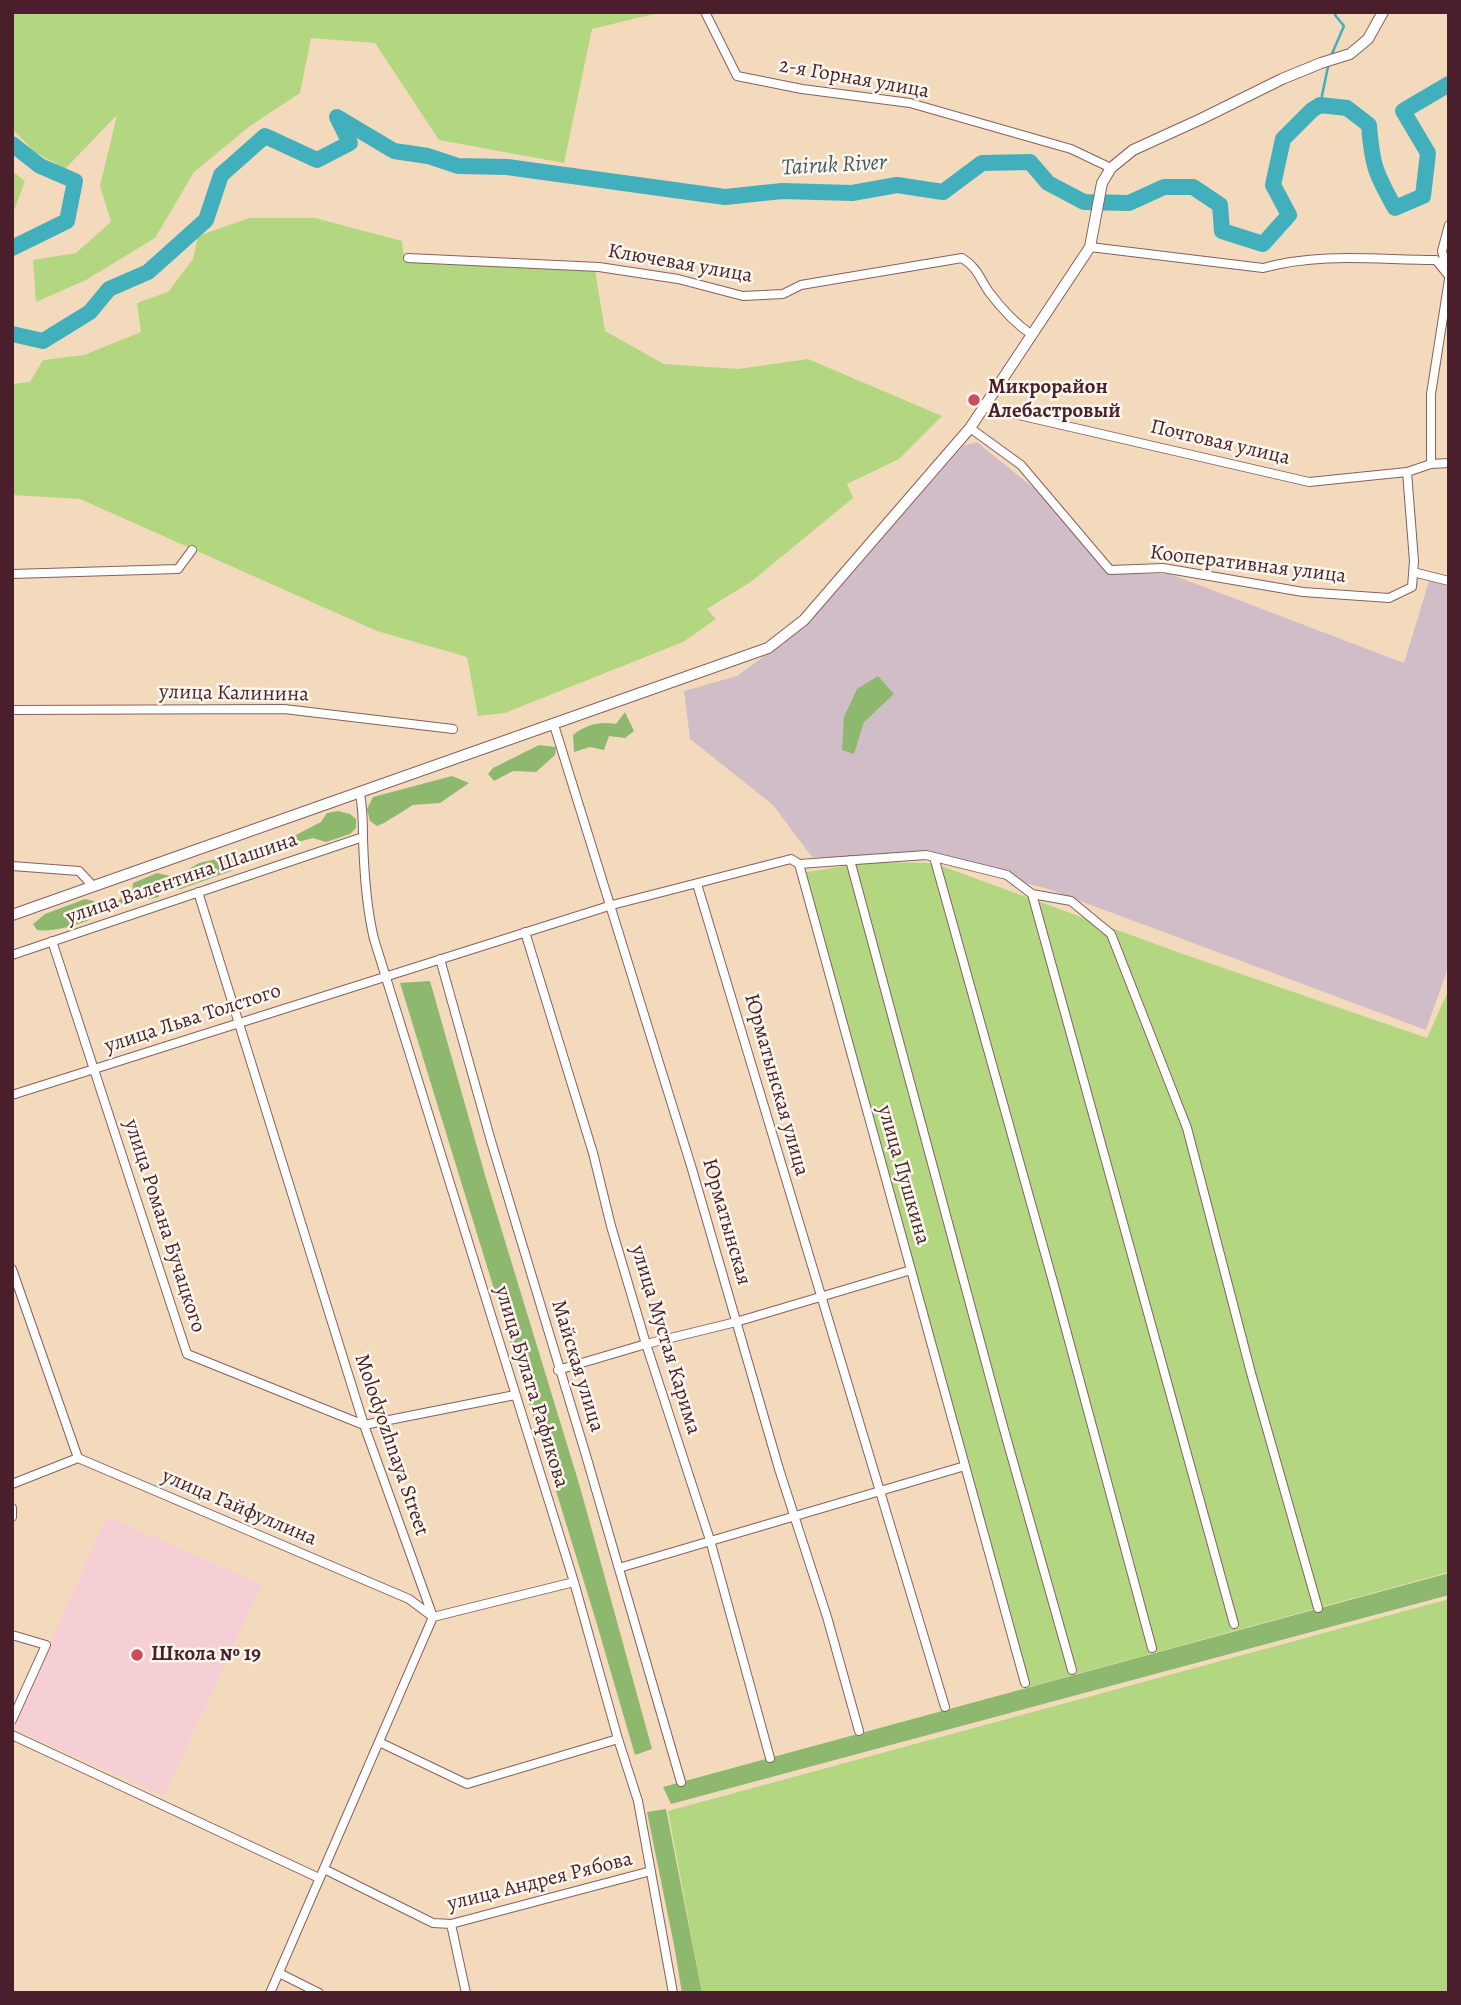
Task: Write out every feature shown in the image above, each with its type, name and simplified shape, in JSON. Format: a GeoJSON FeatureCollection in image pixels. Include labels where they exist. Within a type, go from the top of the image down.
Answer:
{"type":"FeatureCollection","features":[{"type":"Feature","properties":{"kind":"street","name":"2-я Горная улица"},"geometry":{"type":"LineString","coordinates":[[705,12],[737,76],[802,89],[910,103],[1071,149],[1111,168]]}},
{"type":"Feature","properties":{"kind":"street"},"geometry":{"type":"LineString","coordinates":[[12,915],[768,648],[804,620],[970,428],[1090,247],[1102,183],[1111,168],[1133,150],[1282,79],[1321,62],[1338,60],[1350,54],[1368,39],[1383,12]]}},
{"type":"Feature","properties":{"kind":"street"},"geometry":{"type":"LineString","coordinates":[[1431,464],[1431,394],[1449,276],[1442,251],[1449,225]]}},
{"type":"Feature","properties":{"kind":"street"},"geometry":{"type":"LineString","coordinates":[[1090,247],[1263,268],[1289,261],[1330,257],[1436,260],[1449,276]]}},
{"type":"Feature","properties":{"kind":"street","name":"Ключевая улица"},"geometry":{"type":"LineString","coordinates":[[408,258],[599,267],[678,279],[743,296],[783,294],[801,285],[962,258],[974,265],[988,291],[1020,327],[1032,335]]}},
{"type":"Feature","properties":{"kind":"street","name":"Почтовая улица"},"geometry":{"type":"LineString","coordinates":[[984,407],[1309,482],[1407,472],[1431,464],[1449,463]]}},
{"type":"Feature","properties":{"kind":"street","name":"Кооперативная улица"},"geometry":{"type":"LineString","coordinates":[[970,428],[1021,466],[1110,570],[1163,568],[1303,592],[1390,598],[1412,587],[1413,572]]}},
{"type":"Feature","properties":{"kind":"street"},"geometry":{"type":"LineString","coordinates":[[1407,472],[1413,572],[1449,581]]}},
{"type":"Feature","properties":{"kind":"street"},"geometry":{"type":"LineString","coordinates":[[12,574],[178,569],[192,550]]}},
{"type":"Feature","properties":{"kind":"street","name":"улица Калинина"},"geometry":{"type":"LineString","coordinates":[[12,710],[285,709],[453,729]]}},
{"type":"Feature","properties":{"kind":"street","name":"Юрматынская"},"geometry":{"type":"LineString","coordinates":[[554,724],[692,1168],[859,1731]]}},
{"type":"Feature","properties":{"kind":"street","name":"улица Булата Рафикова"},"geometry":{"type":"LineString","coordinates":[[360,794],[364,816],[368,913],[384,976],[574,1582],[638,1801],[673,1993]]}},
{"type":"Feature","properties":{"kind":"street","name":"улица Валентина Шашина"},"geometry":{"type":"LineString","coordinates":[[12,954],[363,836]]}},
{"type":"Feature","properties":{"kind":"street"},"geometry":{"type":"LineString","coordinates":[[612,905],[791,859],[799,864],[926,855],[1007,875],[1032,894],[1071,901],[1111,934],[1187,1128],[1251,1373],[1318,1608]]}},
{"type":"Feature","properties":{"kind":"street"},"geometry":{"type":"LineString","coordinates":[[934,857],[1152,1648]]}},
{"type":"Feature","properties":{"kind":"street"},"geometry":{"type":"LineString","coordinates":[[850,860],[1072,1670]]}},
{"type":"Feature","properties":{"kind":"street","name":"улица Пушкина"},"geometry":{"type":"LineString","coordinates":[[799,864],[1025,1682]]}},
{"type":"Feature","properties":{"kind":"street"},"geometry":{"type":"LineString","coordinates":[[12,866],[79,871],[93,886]]}},
{"type":"Feature","properties":{"kind":"street","name":"Юрматынская улица"},"geometry":{"type":"LineString","coordinates":[[697,884],[945,1707]]}},
{"type":"Feature","properties":{"kind":"street","name":"Molodyozhnaya Street"},"geometry":{"type":"LineString","coordinates":[[198,892],[364,1425],[433,1616]]}},
{"type":"Feature","properties":{"kind":"street"},"geometry":{"type":"LineString","coordinates":[[1032,894],[1234,1623]]}},
{"type":"Feature","properties":{"kind":"street","name":"улица Льва Толстого"},"geometry":{"type":"LineString","coordinates":[[12,1095],[612,905]]}},
{"type":"Feature","properties":{"kind":"street","name":"улица Мустая Карима"},"geometry":{"type":"LineString","coordinates":[[525,932],[593,1153],[611,1226],[646,1344],[710,1540],[770,1758]]}},
{"type":"Feature","properties":{"kind":"street","name":"улица Романа Бучацкого"},"geometry":{"type":"LineString","coordinates":[[52,941],[187,1354],[364,1425]]}},
{"type":"Feature","properties":{"kind":"street","name":"Майская улица"},"geometry":{"type":"LineString","coordinates":[[440,959],[558,1370],[681,1782]]}},
{"type":"Feature","properties":{"kind":"street"},"geometry":{"type":"LineString","coordinates":[[12,1269],[78,1458],[12,1484]]}},
{"type":"Feature","properties":{"kind":"street"},"geometry":{"type":"LineString","coordinates":[[558,1370],[646,1344],[736,1322],[911,1270]]}},
{"type":"Feature","properties":{"kind":"street"},"geometry":{"type":"LineString","coordinates":[[364,1425],[515,1395]]}},
{"type":"Feature","properties":{"kind":"street","name":"улица Гайфуллина"},"geometry":{"type":"LineString","coordinates":[[78,1458],[409,1599],[433,1616]]}},
{"type":"Feature","properties":{"kind":"street"},"geometry":{"type":"LineString","coordinates":[[619,1568],[965,1466]]}},
{"type":"Feature","properties":{"kind":"street"},"geometry":{"type":"LineString","coordinates":[[12,1508],[12,1517]]}},
{"type":"Feature","properties":{"kind":"street"},"geometry":{"type":"LineString","coordinates":[[270,1993],[433,1616],[574,1582]]}},
{"type":"Feature","properties":{"kind":"street"},"geometry":{"type":"LineString","coordinates":[[12,1635],[46,1645],[12,1720]]}},
{"type":"Feature","properties":{"kind":"street"},"geometry":{"type":"LineString","coordinates":[[12,1735],[319,1878]]}},
{"type":"Feature","properties":{"kind":"street"},"geometry":{"type":"LineString","coordinates":[[379,1742],[467,1784],[618,1739]]}},
{"type":"Feature","properties":{"kind":"street","name":"улица Андрея Рябова"},"geometry":{"type":"LineString","coordinates":[[324,1869],[433,1923],[451,1924],[651,1871]]}},
{"type":"Feature","properties":{"kind":"street"},"geometry":{"type":"LineString","coordinates":[[451,1924],[466,1993]]}},
{"type":"Feature","properties":{"kind":"street"},"geometry":{"type":"LineString","coordinates":[[279,1973],[318,1993]]}},
{"type":"Feature","properties":{"kind":"shaded area"},"geometry":{"type":"Polygon","coordinates":[[[977,442],[1052,503],[1109,574],[1170,574],[1404,663],[1429,581],[1449,586],[1449,965],[1426,1030],[1048,889],[932,858],[812,857],[773,805],[690,739],[684,691],[737,676],[809,623],[963,446],[977,442]]]}},
{"type":"Feature","properties":{"kind":"shaded area","name":"Школа № 19"},"geometry":{"type":"Polygon","coordinates":[[[107,1516],[262,1585],[164,1796],[18,1731],[14,1725],[107,1516]]]}},
{"type":"Feature","properties":{"kind":"green space"},"geometry":{"type":"Polygon","coordinates":[[[12,12],[662,12],[592,29],[564,163],[439,140],[375,43],[311,38],[300,93],[250,126],[194,172],[155,238],[86,280],[36,302],[33,260],[76,253],[111,222],[100,186],[117,115],[65,169],[35,152],[12,129],[12,12]]]}},
{"type":"Feature","properties":{"kind":"green space"},"geometry":{"type":"Polygon","coordinates":[[[12,171],[25,181],[12,216],[12,171]]]}},
{"type":"Feature","properties":{"kind":"green space"},"geometry":{"type":"Polygon","coordinates":[[[249,218],[315,218],[402,241],[404,259],[595,270],[605,331],[664,364],[738,369],[808,359],[942,416],[899,459],[847,484],[853,498],[752,581],[707,609],[716,619],[683,642],[505,713],[478,716],[467,657],[377,631],[80,499],[12,495],[12,384],[30,382],[43,360],[84,355],[141,332],[137,303],[168,292],[193,259],[198,236],[249,218]]]}},
{"type":"Feature","properties":{"kind":"green space"},"geometry":{"type":"Polygon","coordinates":[[[878,676],[894,694],[864,722],[854,754],[842,750],[844,717],[857,689],[878,676]]]}},
{"type":"Feature","properties":{"kind":"green space"},"geometry":{"type":"Polygon","coordinates":[[[625,712],[634,731],[625,738],[609,736],[604,750],[590,747],[574,752],[573,735],[593,725],[616,724],[625,712]]]}},
{"type":"Feature","properties":{"kind":"green space"},"geometry":{"type":"Polygon","coordinates":[[[539,745],[556,747],[555,755],[536,772],[513,771],[494,781],[488,774],[493,768],[539,745]]]}},
{"type":"Feature","properties":{"kind":"green space"},"geometry":{"type":"Polygon","coordinates":[[[452,776],[469,783],[440,803],[413,805],[377,826],[370,821],[367,809],[373,797],[452,776]]]}},
{"type":"Feature","properties":{"kind":"green space"},"geometry":{"type":"Polygon","coordinates":[[[338,811],[350,814],[356,819],[356,828],[350,834],[326,842],[313,838],[265,851],[321,822],[327,813],[338,811]]]}},
{"type":"Feature","properties":{"kind":"green space"},"geometry":{"type":"Polygon","coordinates":[[[226,857],[244,860],[231,871],[181,889],[159,890],[159,897],[149,899],[143,894],[114,908],[122,896],[132,895],[133,883],[157,873],[175,877],[199,863],[226,857]]]}},
{"type":"Feature","properties":{"kind":"green space"},"geometry":{"type":"Polygon","coordinates":[[[870,862],[933,863],[1183,954],[1427,1038],[1449,989],[1449,1572],[1029,1687],[801,873],[870,862]]]}},
{"type":"Feature","properties":{"kind":"green space"},"geometry":{"type":"Polygon","coordinates":[[[85,899],[98,905],[91,919],[49,930],[37,930],[33,924],[45,914],[85,899]]]}},
{"type":"Feature","properties":{"kind":"green space"},"geometry":{"type":"Polygon","coordinates":[[[430,981],[487,1182],[580,1487],[652,1749],[635,1755],[400,983],[430,981]]]}},
{"type":"Feature","properties":{"kind":"green space"},"geometry":{"type":"Polygon","coordinates":[[[1449,1573],[1449,1595],[671,1804],[663,1787],[1449,1573]]]}},
{"type":"Feature","properties":{"kind":"green space"},"geometry":{"type":"Polygon","coordinates":[[[1449,1599],[1449,1993],[702,1993],[668,1811],[1449,1599]]]}},
{"type":"Feature","properties":{"kind":"green space"},"geometry":{"type":"Polygon","coordinates":[[[666,1809],[702,1993],[682,1993],[647,1812],[666,1809]]]}},
{"type":"Feature","properties":{"kind":"waterway"},"geometry":{"type":"LineString","coordinates":[[1331,56],[1344,26],[1335,15],[1336,12]]}},
{"type":"Feature","properties":{"kind":"waterway"},"geometry":{"type":"LineString","coordinates":[[1320,105],[1329,62]]}},
{"type":"Feature","properties":{"kind":"waterway","name":"Tairuk River"},"geometry":{"type":"LineString","coordinates":[[12,334],[43,341],[90,312],[109,289],[148,272],[206,220],[221,175],[265,136],[317,160],[350,143],[337,117],[394,151],[428,156],[458,166],[507,167],[725,197],[782,191],[852,193],[897,185],[943,192],[982,163],[1030,162],[1048,183],[1084,202],[1129,203],[1164,187],[1193,187],[1220,205],[1222,231],[1263,244],[1289,215],[1273,185],[1283,139],[1312,110],[1320,105],[1347,108],[1369,125],[1376,168],[1395,208],[1423,196],[1428,153],[1403,111],[1449,84]]}},
{"type":"Feature","properties":{"kind":"waterway","name":"Tairuk River"},"geometry":{"type":"LineString","coordinates":[[12,144],[40,166],[75,181],[67,221],[12,248]]}},
{"type":"Feature","properties":{"kind":"place","name":"Микрорайон Алебастровый"},"geometry":{"type":"Point","coordinates":[974,400]}},
{"type":"Feature","properties":{"kind":"place","name":"Школа № 19"},"geometry":{"type":"Point","coordinates":[137,1655]}}]}
